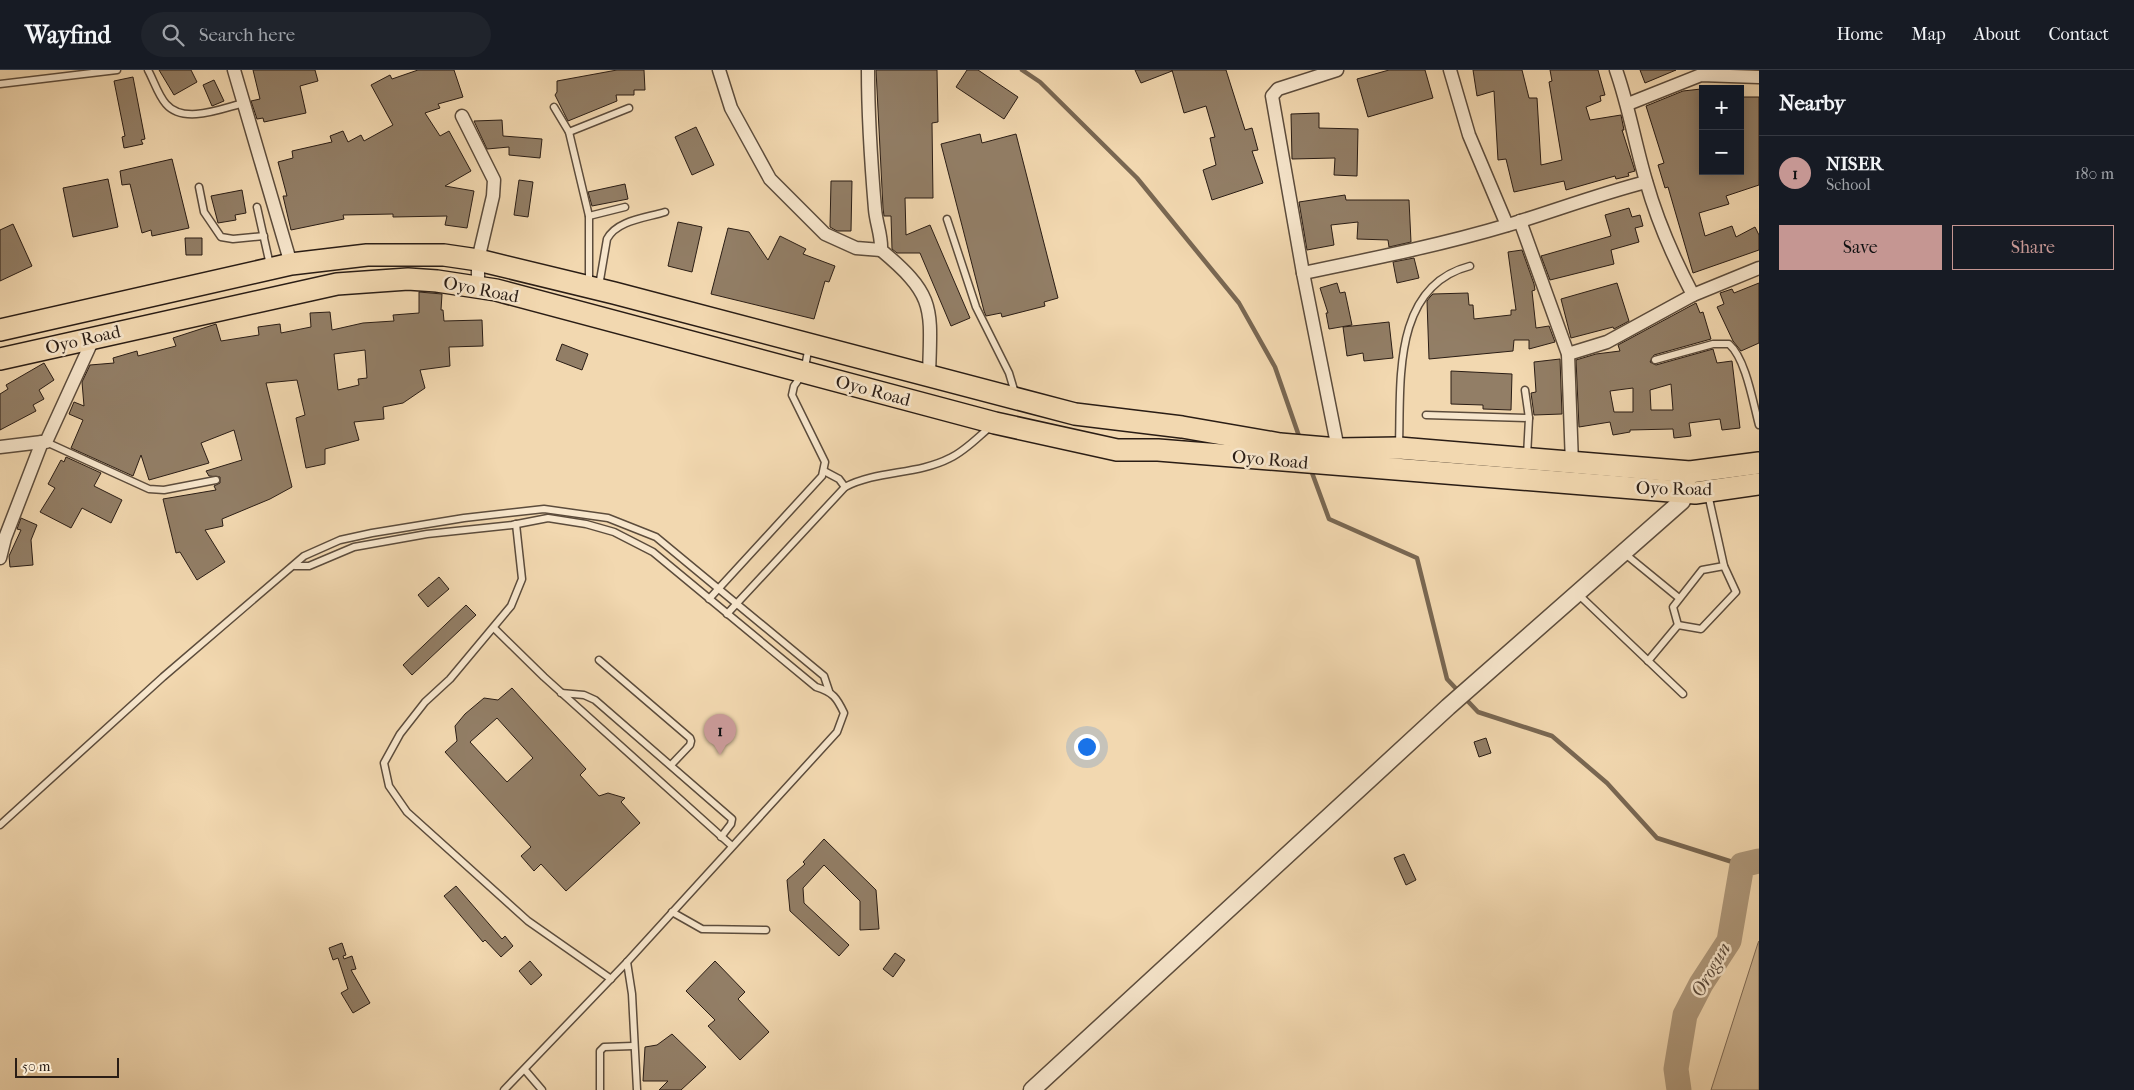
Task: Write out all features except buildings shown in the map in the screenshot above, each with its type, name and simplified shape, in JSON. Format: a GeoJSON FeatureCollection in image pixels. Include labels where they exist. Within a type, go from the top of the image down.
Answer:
{"type":"FeatureCollection","features":[{"type":"Feature","properties":{"kind":"highway","name":"Oyo Road"},"geometry":{"type":"LineString","coordinates":[[0,330],[280,266],[331,258],[375,255],[444,255],[478,260],[810,343],[1075,414],[1182,427],[1332,454],[1685,493],[1707,493],[1759,484]]}},
{"type":"Feature","properties":{"kind":"highway","name":"Oyo Road"},"geometry":{"type":"LineString","coordinates":[[1,356],[337,284],[408,279],[478,287],[995,423],[1117,450],[1158,450],[1297,462],[1332,454],[1399,448],[1572,464],[1690,472],[1759,463]]}},
{"type":"Feature","properties":{"kind":"street"},"geometry":{"type":"LineString","coordinates":[[234,70],[244,103],[280,266]]}},
{"type":"Feature","properties":{"kind":"street"},"geometry":{"type":"LineString","coordinates":[[719,70],[731,108],[770,179],[825,234],[856,248],[881,250],[906,271],[922,292],[931,315],[929,374]]}},
{"type":"Feature","properties":{"kind":"street"},"geometry":{"type":"LineString","coordinates":[[868,70],[868,119],[875,216],[882,241],[881,250]]}},
{"type":"Feature","properties":{"kind":"street"},"geometry":{"type":"LineString","coordinates":[[1332,454],[1272,96],[1278,89],[1337,70]]}},
{"type":"Feature","properties":{"kind":"street"},"geometry":{"type":"LineString","coordinates":[[1450,70],[1469,135],[1507,225]]}},
{"type":"Feature","properties":{"kind":"street"},"geometry":{"type":"LineString","coordinates":[[1616,70],[1628,104],[1646,182],[1675,261],[1693,295]]}},
{"type":"Feature","properties":{"kind":"street"},"geometry":{"type":"LineString","coordinates":[[1628,104],[1700,72],[1759,77]]}},
{"type":"Feature","properties":{"kind":"street"},"geometry":{"type":"LineString","coordinates":[[462,116],[494,180],[493,196],[478,260],[478,287]]}},
{"type":"Feature","properties":{"kind":"street"},"geometry":{"type":"LineString","coordinates":[[1303,273],[1396,254],[1507,225],[1596,195],[1646,182]]}},
{"type":"Feature","properties":{"kind":"street"},"geometry":{"type":"LineString","coordinates":[[1520,221],[1568,354],[1572,464]]}},
{"type":"Feature","properties":{"kind":"street"},"geometry":{"type":"LineString","coordinates":[[1568,354],[1607,342],[1693,295],[1759,268]]}},
{"type":"Feature","properties":{"kind":"street"},"geometry":{"type":"LineString","coordinates":[[0,558],[5,538],[44,442],[94,337]]}},
{"type":"Feature","properties":{"kind":"street"},"geometry":{"type":"LineString","coordinates":[[0,447],[44,442]]}},
{"type":"Feature","properties":{"kind":"street"},"geometry":{"type":"LineString","coordinates":[[1032,1090],[1441,714],[1682,501],[1690,472]]}},
{"type":"Feature","properties":{"kind":"lane"},"geometry":{"type":"LineString","coordinates":[[0,84],[117,70]]}},
{"type":"Feature","properties":{"kind":"lane"},"geometry":{"type":"LineString","coordinates":[[148,70],[163,100],[175,112],[192,114],[244,103]]}},
{"type":"Feature","properties":{"kind":"lane"},"geometry":{"type":"LineString","coordinates":[[554,107],[569,132],[589,216],[594,289]]}},
{"type":"Feature","properties":{"kind":"lane"},"geometry":{"type":"LineString","coordinates":[[569,132],[629,108]]}},
{"type":"Feature","properties":{"kind":"lane"},"geometry":{"type":"LineString","coordinates":[[198,187],[204,212],[221,237],[233,239],[264,236]]}},
{"type":"Feature","properties":{"kind":"lane"},"geometry":{"type":"LineString","coordinates":[[589,216],[626,206]]}},
{"type":"Feature","properties":{"kind":"lane"},"geometry":{"type":"LineString","coordinates":[[257,207],[264,236],[280,266]]}},
{"type":"Feature","properties":{"kind":"lane"},"geometry":{"type":"LineString","coordinates":[[594,289],[607,239],[611,233],[620,225],[665,212]]}},
{"type":"Feature","properties":{"kind":"lane"},"geometry":{"type":"LineString","coordinates":[[947,219],[976,307],[1009,373],[1016,399]]}},
{"type":"Feature","properties":{"kind":"lane"},"geometry":{"type":"LineString","coordinates":[[1399,448],[1402,363],[1406,333],[1413,315],[1420,301],[1446,274],[1470,266]]}},
{"type":"Feature","properties":{"kind":"lane"},"geometry":{"type":"LineString","coordinates":[[709,599],[822,476],[825,462],[798,411],[792,395],[794,386],[804,372],[810,343]]}},
{"type":"Feature","properties":{"kind":"lane"},"geometry":{"type":"LineString","coordinates":[[1655,360],[1713,344],[1728,344],[1736,354],[1742,368],[1759,425]]}},
{"type":"Feature","properties":{"kind":"lane"},"geometry":{"type":"LineString","coordinates":[[1525,390],[1529,418],[1527,460]]}},
{"type":"Feature","properties":{"kind":"lane"},"geometry":{"type":"LineString","coordinates":[[1426,415],[1529,418]]}},
{"type":"Feature","properties":{"kind":"lane"},"geometry":{"type":"LineString","coordinates":[[727,614],[845,487],[861,479],[933,465],[949,459],[961,452],[995,423]]}},
{"type":"Feature","properties":{"kind":"lane"},"geometry":{"type":"LineString","coordinates":[[44,442],[150,488],[164,490],[216,480]]}},
{"type":"Feature","properties":{"kind":"lane"},"geometry":{"type":"LineString","coordinates":[[824,470],[839,479],[845,487]]}},
{"type":"Feature","properties":{"kind":"lane"},"geometry":{"type":"LineString","coordinates":[[1678,625],[1701,629],[1736,592],[1724,566],[1707,493]]}},
{"type":"Feature","properties":{"kind":"lane"},"geometry":{"type":"LineString","coordinates":[[0,825],[163,677],[295,566],[304,556],[340,540],[464,518],[544,509],[608,518],[656,537],[824,676],[829,691]]}},
{"type":"Feature","properties":{"kind":"lane"},"geometry":{"type":"LineString","coordinates":[[295,566],[309,566],[354,547],[428,534],[516,524],[548,518],[586,524],[614,532],[653,552],[816,687],[829,691],[837,698],[844,713],[837,732],[627,962],[504,1090]]}},
{"type":"Feature","properties":{"kind":"lane"},"geometry":{"type":"LineString","coordinates":[[516,524],[522,579],[511,606],[450,679],[425,702],[400,734],[384,763],[389,786],[406,812],[528,921],[611,979]]}},
{"type":"Feature","properties":{"kind":"lane"},"geometry":{"type":"LineString","coordinates":[[1623,552],[1679,598]]}},
{"type":"Feature","properties":{"kind":"lane"},"geometry":{"type":"LineString","coordinates":[[1678,625],[1673,607],[1679,598],[1702,570],[1724,566]]}},
{"type":"Feature","properties":{"kind":"lane"},"geometry":{"type":"LineString","coordinates":[[1577,593],[1683,694]]}},
{"type":"Feature","properties":{"kind":"lane"},"geometry":{"type":"LineString","coordinates":[[1648,661],[1678,625]]}},
{"type":"Feature","properties":{"kind":"lane"},"geometry":{"type":"LineString","coordinates":[[494,628],[561,693],[732,846]]}},
{"type":"Feature","properties":{"kind":"lane"},"geometry":{"type":"LineString","coordinates":[[599,660],[690,738],[690,745],[670,765]]}},
{"type":"Feature","properties":{"kind":"lane"},"geometry":{"type":"LineString","coordinates":[[561,693],[584,695],[595,700],[732,819],[732,824],[721,837]]}},
{"type":"Feature","properties":{"kind":"lane"},"geometry":{"type":"LineString","coordinates":[[672,912],[702,930],[766,930]]}},
{"type":"Feature","properties":{"kind":"lane"},"geometry":{"type":"LineString","coordinates":[[627,962],[632,994],[636,1090]]}},
{"type":"Feature","properties":{"kind":"lane"},"geometry":{"type":"LineString","coordinates":[[600,1090],[600,1051],[604,1047],[633,1046]]}},
{"type":"Feature","properties":{"kind":"lane"},"geometry":{"type":"LineString","coordinates":[[525,1070],[542,1090]]}},
{"type":"Feature","properties":{"kind":"shaded area"},"geometry":{"type":"Polygon","coordinates":[[[1759,941],[1759,1090],[1711,1090],[1758,943],[1759,941]]]}},
{"type":"Feature","properties":{"kind":"waterway"},"geometry":{"type":"LineString","coordinates":[[1022,70],[1040,82],[1137,178],[1239,303],[1275,367],[1300,439]]}},
{"type":"Feature","properties":{"kind":"waterway"},"geometry":{"type":"LineString","coordinates":[[1311,470],[1329,519],[1417,558],[1447,679],[1478,712],[1552,736],[1607,783],[1657,838],[1742,865]]}},
{"type":"Feature","properties":{"kind":"waterway","name":"Orogun"},"geometry":{"type":"LineString","coordinates":[[1679,1090],[1676,1069],[1685,1015],[1701,984],[1729,941],[1742,865],[1759,861]]}},
{"type":"Feature","properties":{"kind":"place","name":"NISER"},"geometry":{"type":"Point","coordinates":[720,755]}}]}
